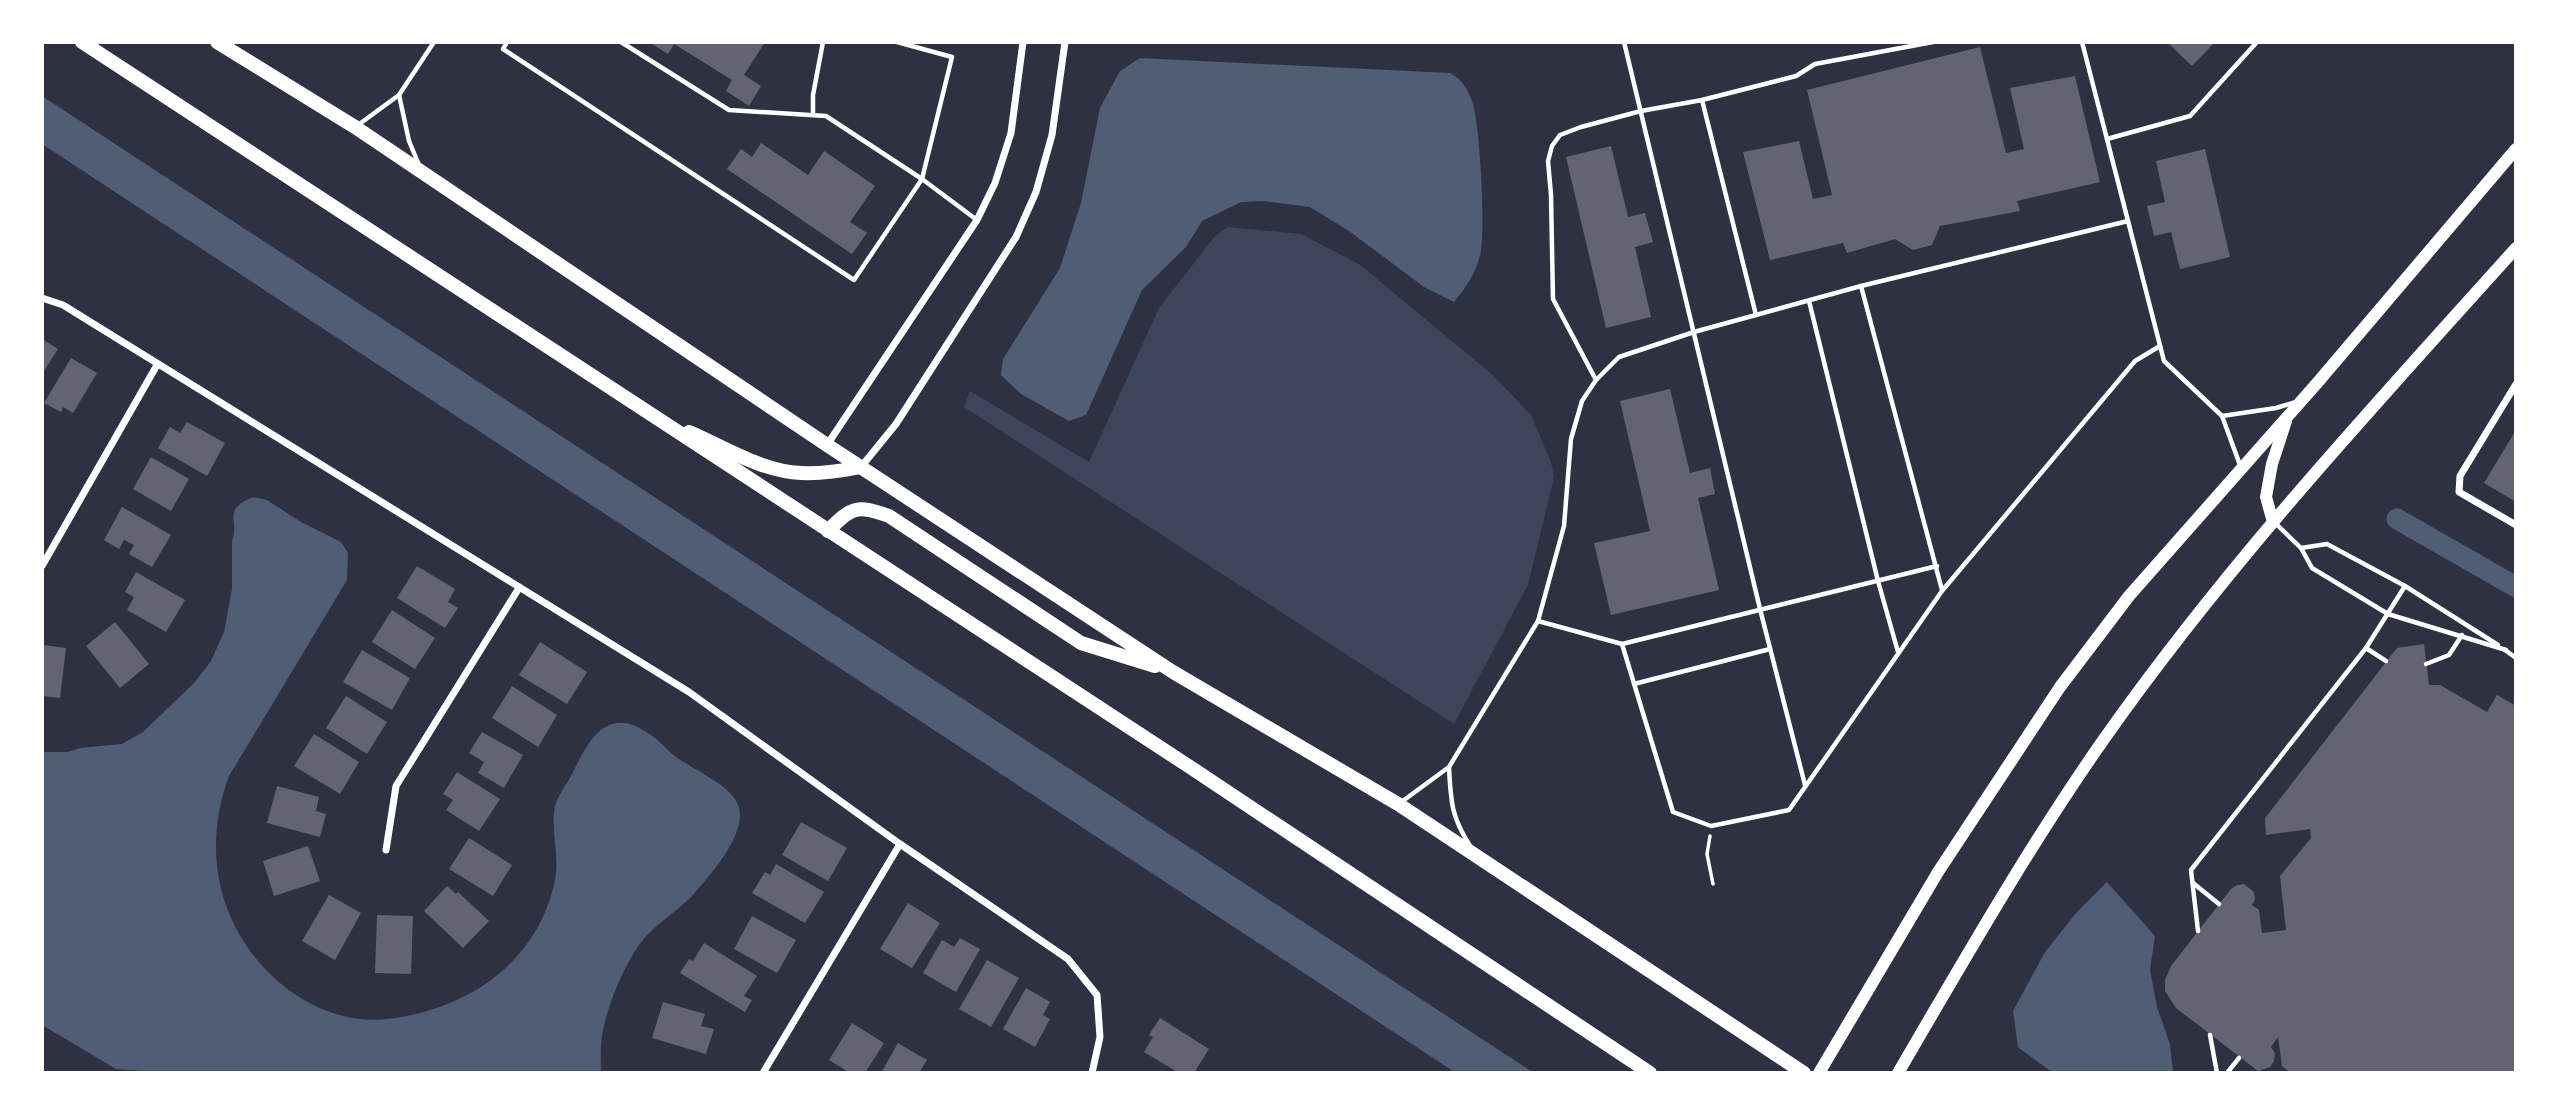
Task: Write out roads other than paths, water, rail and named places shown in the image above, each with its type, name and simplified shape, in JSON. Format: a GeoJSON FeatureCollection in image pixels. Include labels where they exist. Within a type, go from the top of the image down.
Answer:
{"type":"FeatureCollection","features":[{"type":"Feature","properties":{"kind":"main road"},"geometry":{"type":"LineString","coordinates":[[82,42],[1187,765],[1650,1073]]}},
{"type":"Feature","properties":{"kind":"main road"},"geometry":{"type":"LineString","coordinates":[[217,42],[355,127],[827,445],[1173,672],[1398,804],[1804,1073]]}},
{"type":"Feature","properties":{"kind":"main road"},"geometry":{"type":"LineString","coordinates":[[1819,1073],[1938,872],[2060,687],[2129,596],[2302,400],[2516,149]]}},
{"type":"Feature","properties":{"kind":"main road"},"geometry":{"type":"LineString","coordinates":[[1898,1073],[1985,925],[2104,740],[2166,655],[2358,421],[2516,248]]}},
{"type":"Feature","properties":{"kind":"main road"},"geometry":{"type":"LineString","coordinates":[[650,414],[768,467],[799,474],[861,467]]}},
{"type":"Feature","properties":{"kind":"main road"},"geometry":{"type":"LineString","coordinates":[[2273,522],[2266,497],[2272,464],[2287,417]]}},
{"type":"Feature","properties":{"kind":"main road"},"geometry":{"type":"LineString","coordinates":[[828,531],[846,512],[866,508],[889,516],[1081,643],[1173,672]]}},
{"type":"Feature","properties":{"kind":"street"},"geometry":{"type":"LineString","coordinates":[[827,445],[976,220],[995,183],[1011,133],[1023,42]]}},
{"type":"Feature","properties":{"kind":"street"},"geometry":{"type":"LineString","coordinates":[[861,467],[896,424],[1016,237],[1035,192],[1052,135],[1065,42]]}},
{"type":"Feature","properties":{"kind":"street"},"geometry":{"type":"LineString","coordinates":[[42,298],[63,305],[689,692],[900,844],[1068,959],[1097,995],[1100,1037],[1092,1073]]}},
{"type":"Feature","properties":{"kind":"street"},"geometry":{"type":"LineString","coordinates":[[42,566],[157,365]]}},
{"type":"Feature","properties":{"kind":"street"},"geometry":{"type":"LineString","coordinates":[[2516,384],[2460,476],[2459,492],[2516,525]]}},
{"type":"Feature","properties":{"kind":"street"},"geometry":{"type":"LineString","coordinates":[[386,850],[396,786],[519,588]]}},
{"type":"Feature","properties":{"kind":"street"},"geometry":{"type":"LineString","coordinates":[[762,1073],[900,844]]}},
{"type":"Feature","properties":{"kind":"lane"},"geometry":{"type":"LineString","coordinates":[[355,127],[399,95],[434,42]]}},
{"type":"Feature","properties":{"kind":"lane"},"geometry":{"type":"LineString","coordinates":[[507,42],[503,48],[854,280],[922,179],[952,57],[897,42]]}},
{"type":"Feature","properties":{"kind":"lane"},"geometry":{"type":"LineString","coordinates":[[621,42],[729,110],[827,116],[922,179],[976,220]]}},
{"type":"Feature","properties":{"kind":"lane"},"geometry":{"type":"LineString","coordinates":[[813,115],[813,95],[823,42]]}},
{"type":"Feature","properties":{"kind":"lane"},"geometry":{"type":"LineString","coordinates":[[1624,42],[1805,786]]}},
{"type":"Feature","properties":{"kind":"lane"},"geometry":{"type":"LineString","coordinates":[[1596,380],[1553,299],[1548,161],[1552,146],[1560,135],[1641,111],[1702,100],[1796,76],[1815,64],[1933,42]]}},
{"type":"Feature","properties":{"kind":"lane"},"geometry":{"type":"LineString","coordinates":[[2082,42],[2164,360],[2222,416],[2241,467]]}},
{"type":"Feature","properties":{"kind":"lane"},"geometry":{"type":"LineString","coordinates":[[2107,139],[2190,116],[2258,42]]}},
{"type":"Feature","properties":{"kind":"lane"},"geometry":{"type":"LineString","coordinates":[[399,95],[409,141],[422,172]]}},
{"type":"Feature","properties":{"kind":"lane"},"geometry":{"type":"LineString","coordinates":[[1702,100],[1756,315]]}},
{"type":"Feature","properties":{"kind":"lane"},"geometry":{"type":"LineString","coordinates":[[1398,804],[1448,767],[1538,621],[1564,526],[1571,439],[1582,401],[1596,380],[1619,357],[1695,332],[1861,286],[2128,221]]}},
{"type":"Feature","properties":{"kind":"lane"},"geometry":{"type":"LineString","coordinates":[[1861,286],[1942,591]]}},
{"type":"Feature","properties":{"kind":"lane"},"geometry":{"type":"LineString","coordinates":[[1810,301],[1878,580],[1899,653]]}},
{"type":"Feature","properties":{"kind":"lane"},"geometry":{"type":"LineString","coordinates":[[1622,643],[1673,812],[1711,827],[1789,810],[1942,591],[2135,361],[2160,346]]}},
{"type":"Feature","properties":{"kind":"lane"},"geometry":{"type":"LineString","coordinates":[[2222,416],[2276,408],[2302,400]]}},
{"type":"Feature","properties":{"kind":"lane"},"geometry":{"type":"LineString","coordinates":[[2273,522],[2301,548],[2312,568],[2388,614],[2506,650]]}},
{"type":"Feature","properties":{"kind":"lane"},"geometry":{"type":"LineString","coordinates":[[2301,548],[2327,544],[2405,586],[2516,658]]}},
{"type":"Feature","properties":{"kind":"lane"},"geometry":{"type":"LineString","coordinates":[[1538,621],[1622,643],[1937,566]]}},
{"type":"Feature","properties":{"kind":"lane"},"geometry":{"type":"LineString","coordinates":[[2198,931],[2191,870],[2366,648],[2405,586]]}},
{"type":"Feature","properties":{"kind":"lane"},"geometry":{"type":"LineString","coordinates":[[2426,664],[2449,655],[2462,635]]}},
{"type":"Feature","properties":{"kind":"lane"},"geometry":{"type":"LineString","coordinates":[[2366,648],[2386,662]]}},
{"type":"Feature","properties":{"kind":"lane"},"geometry":{"type":"LineString","coordinates":[[1634,684],[1770,649]]}},
{"type":"Feature","properties":{"kind":"lane"},"geometry":{"type":"LineString","coordinates":[[1448,767],[1452,809],[1458,826],[1475,855]]}},
{"type":"Feature","properties":{"kind":"lane"},"geometry":{"type":"LineString","coordinates":[[2193,883],[2219,904]]}},
{"type":"Feature","properties":{"kind":"lane"},"geometry":{"type":"LineString","coordinates":[[2210,1035],[2217,1073]]}},
{"type":"Feature","properties":{"kind":"lane"},"geometry":{"type":"LineString","coordinates":[[2227,1073],[2239,1058]]}},
{"type":"Feature","properties":{"kind":"waterway"},"geometry":{"type":"LineString","coordinates":[[2397,519],[2516,587]]}}]}
